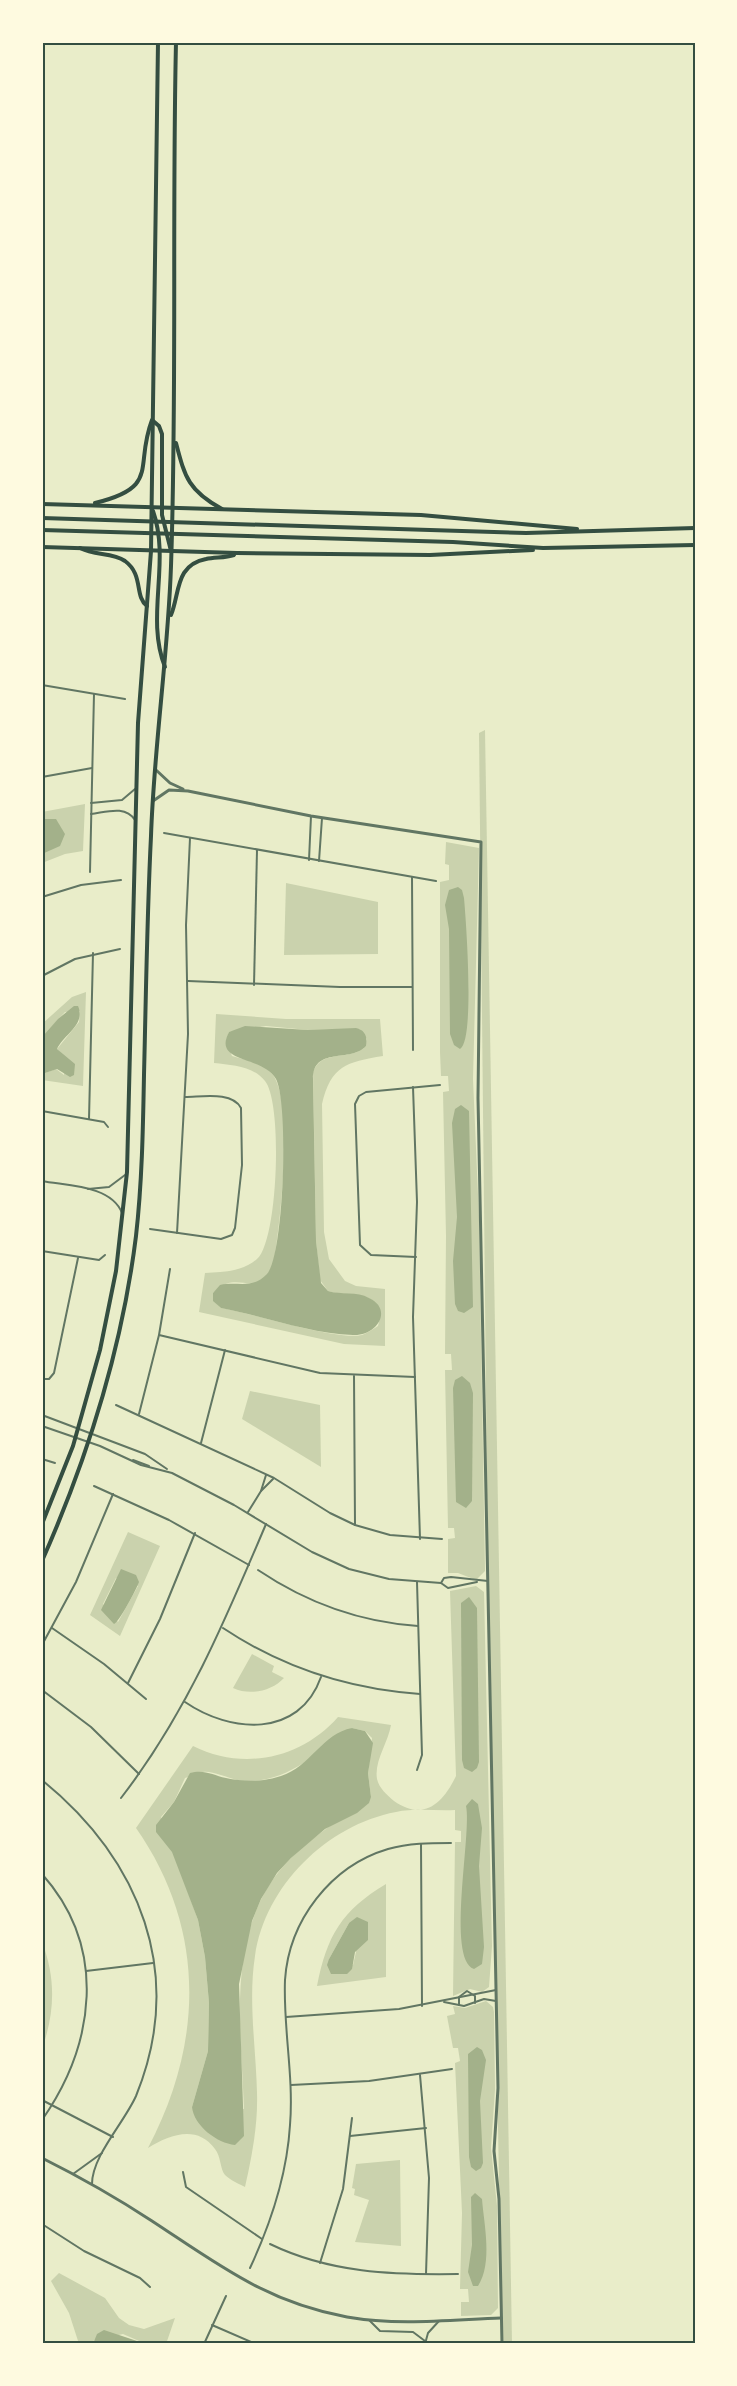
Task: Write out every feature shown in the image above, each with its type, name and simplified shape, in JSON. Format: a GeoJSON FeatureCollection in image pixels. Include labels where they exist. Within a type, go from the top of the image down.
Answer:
{"type":"FeatureCollection","features":[{"type":"Feature","properties":{"kind":"main road"},"geometry":{"type":"LineString","coordinates":[[42,1524],[76,1437],[108,1315],[127,1172],[136,786],[151,551],[158,42]]}},
{"type":"Feature","properties":{"kind":"main road"},"geometry":{"type":"LineString","coordinates":[[42,1561],[92,1434],[121,1324],[140,1203],[153,801],[169,619],[174,435],[173,201],[176,42]]}},
{"type":"Feature","properties":{"kind":"main road"},"geometry":{"type":"LineString","coordinates":[[89,504],[126,494],[139,482],[145,465],[146,439],[152,420]]}},
{"type":"Feature","properties":{"kind":"main road"},"geometry":{"type":"LineString","coordinates":[[152,420],[159,426],[162,434],[161,508],[164,530],[171,552]]}},
{"type":"Feature","properties":{"kind":"main road"},"geometry":{"type":"LineString","coordinates":[[174,435],[188,482],[204,499],[226,511]]}},
{"type":"Feature","properties":{"kind":"main road"},"geometry":{"type":"LineString","coordinates":[[42,504],[421,515],[584,529]]}},
{"type":"Feature","properties":{"kind":"main road"},"geometry":{"type":"LineString","coordinates":[[151,507],[161,552],[158,637],[165,667]]}},
{"type":"Feature","properties":{"kind":"main road"},"geometry":{"type":"LineString","coordinates":[[42,518],[538,533],[584,529],[695,528]]}},
{"type":"Feature","properties":{"kind":"main road"},"geometry":{"type":"LineString","coordinates":[[42,530],[423,541],[543,548]]}},
{"type":"Feature","properties":{"kind":"main road"},"geometry":{"type":"LineString","coordinates":[[42,547],[237,554],[430,555],[543,548],[695,545]]}},
{"type":"Feature","properties":{"kind":"main road"},"geometry":{"type":"LineString","coordinates":[[80,548],[126,561],[136,574],[141,600],[147,606]]}},
{"type":"Feature","properties":{"kind":"main road"},"geometry":{"type":"LineString","coordinates":[[169,619],[179,581],[187,568],[204,559],[237,554]]}},
{"type":"Feature","properties":{"kind":"street"},"geometry":{"type":"LineString","coordinates":[[42,686],[125,699]]}},
{"type":"Feature","properties":{"kind":"street"},"geometry":{"type":"LineString","coordinates":[[90,872],[94,694]]}},
{"type":"Feature","properties":{"kind":"street"},"geometry":{"type":"LineString","coordinates":[[42,777],[92,768]]}},
{"type":"Feature","properties":{"kind":"street"},"geometry":{"type":"LineString","coordinates":[[156,770],[170,783],[188,791]]}},
{"type":"Feature","properties":{"kind":"street"},"geometry":{"type":"LineString","coordinates":[[92,803],[122,800],[131,795],[136,786]]}},
{"type":"Feature","properties":{"kind":"street"},"geometry":{"type":"LineString","coordinates":[[153,801],[169,790],[188,791],[322,818],[481,842],[478,1098],[498,2088],[494,2151],[499,2199],[502,2344]]}},
{"type":"Feature","properties":{"kind":"street"},"geometry":{"type":"LineString","coordinates":[[122,800],[122,810]]}},
{"type":"Feature","properties":{"kind":"street"},"geometry":{"type":"LineString","coordinates":[[91,814],[122,810],[130,814],[136,822]]}},
{"type":"Feature","properties":{"kind":"street"},"geometry":{"type":"LineString","coordinates":[[309,860],[311,816]]}},
{"type":"Feature","properties":{"kind":"street"},"geometry":{"type":"LineString","coordinates":[[319,861],[322,818]]}},
{"type":"Feature","properties":{"kind":"street"},"geometry":{"type":"LineString","coordinates":[[312,829],[321,830]]}},
{"type":"Feature","properties":{"kind":"street"},"geometry":{"type":"LineString","coordinates":[[164,833],[436,881]]}},
{"type":"Feature","properties":{"kind":"street"},"geometry":{"type":"LineString","coordinates":[[177,1233],[188,1034],[186,916],[190,838]]}},
{"type":"Feature","properties":{"kind":"street"},"geometry":{"type":"LineString","coordinates":[[311,846],[319,847]]}},
{"type":"Feature","properties":{"kind":"street"},"geometry":{"type":"LineString","coordinates":[[254,985],[257,850]]}},
{"type":"Feature","properties":{"kind":"street"},"geometry":{"type":"LineString","coordinates":[[412,877],[413,1050]]}},
{"type":"Feature","properties":{"kind":"street"},"geometry":{"type":"LineString","coordinates":[[42,897],[81,885],[122,880]]}},
{"type":"Feature","properties":{"kind":"street"},"geometry":{"type":"LineString","coordinates":[[42,976],[75,959],[93,953],[120,949]]}},
{"type":"Feature","properties":{"kind":"street"},"geometry":{"type":"LineString","coordinates":[[89,1119],[93,953]]}},
{"type":"Feature","properties":{"kind":"street"},"geometry":{"type":"LineString","coordinates":[[188,981],[254,985],[412,987]]}},
{"type":"Feature","properties":{"kind":"street"},"geometry":{"type":"LineString","coordinates":[[416,1257],[371,1255],[362,1249],[359,1242],[356,1104],[359,1096],[366,1092],[440,1084]]}},
{"type":"Feature","properties":{"kind":"street"},"geometry":{"type":"LineString","coordinates":[[413,1087],[417,1154],[413,1317],[420,1539]]}},
{"type":"Feature","properties":{"kind":"street"},"geometry":{"type":"LineString","coordinates":[[150,1229],[221,1239],[232,1235],[237,1218],[242,1165],[242,1112],[238,1102],[229,1098],[184,1096]]}},
{"type":"Feature","properties":{"kind":"street"},"geometry":{"type":"LineString","coordinates":[[42,1111],[106,1122],[108,1127]]}},
{"type":"Feature","properties":{"kind":"street"},"geometry":{"type":"LineString","coordinates":[[87,1189],[115,1185],[127,1172]]}},
{"type":"Feature","properties":{"kind":"street"},"geometry":{"type":"LineString","coordinates":[[42,1181],[87,1189],[112,1199],[123,1215]]}},
{"type":"Feature","properties":{"kind":"street"},"geometry":{"type":"LineString","coordinates":[[42,1251],[100,1260],[105,1255]]}},
{"type":"Feature","properties":{"kind":"street"},"geometry":{"type":"LineString","coordinates":[[42,1379],[49,1379],[54,1373],[78,1258]]}},
{"type":"Feature","properties":{"kind":"street"},"geometry":{"type":"LineString","coordinates":[[139,1414],[159,1335],[171,1269]]}},
{"type":"Feature","properties":{"kind":"street"},"geometry":{"type":"LineString","coordinates":[[159,1335],[308,1371],[354,1376],[415,1377]]}},
{"type":"Feature","properties":{"kind":"street"},"geometry":{"type":"LineString","coordinates":[[201,1443],[225,1350]]}},
{"type":"Feature","properties":{"kind":"street"},"geometry":{"type":"LineString","coordinates":[[354,1376],[355,1525]]}},
{"type":"Feature","properties":{"kind":"street"},"geometry":{"type":"LineString","coordinates":[[116,1405],[274,1478],[330,1513],[355,1525],[390,1535],[442,1539]]}},
{"type":"Feature","properties":{"kind":"street"},"geometry":{"type":"LineString","coordinates":[[43,1416],[153,1458],[172,1473]]}},
{"type":"Feature","properties":{"kind":"street"},"geometry":{"type":"LineString","coordinates":[[42,1426],[89,1442],[141,1465],[172,1473],[248,1512],[312,1552],[349,1569],[382,1578],[441,1583],[448,1588],[459,1588],[488,1581]]}},
{"type":"Feature","properties":{"kind":"street"},"geometry":{"type":"LineString","coordinates":[[149,1466],[153,1458]]}},
{"type":"Feature","properties":{"kind":"street"},"geometry":{"type":"LineString","coordinates":[[42,1459],[55,1463]]}},
{"type":"Feature","properties":{"kind":"street"},"geometry":{"type":"LineString","coordinates":[[261,1491],[266,1475]]}},
{"type":"Feature","properties":{"kind":"street"},"geometry":{"type":"LineString","coordinates":[[248,1512],[261,1491],[274,1478]]}},
{"type":"Feature","properties":{"kind":"street"},"geometry":{"type":"LineString","coordinates":[[94,1486],[195,1533],[249,1565]]}},
{"type":"Feature","properties":{"kind":"street"},"geometry":{"type":"LineString","coordinates":[[42,1645],[76,1582],[113,1494]]}},
{"type":"Feature","properties":{"kind":"street"},"geometry":{"type":"LineString","coordinates":[[121,1798],[185,1702],[223,1628],[266,1524]]}},
{"type":"Feature","properties":{"kind":"street"},"geometry":{"type":"LineString","coordinates":[[128,1683],[160,1619],[195,1533]]}},
{"type":"Feature","properties":{"kind":"street"},"geometry":{"type":"LineString","coordinates":[[258,1570],[293,1592],[331,1609],[373,1620],[418,1626]]}},
{"type":"Feature","properties":{"kind":"street"},"geometry":{"type":"LineString","coordinates":[[441,1583],[446,1578],[477,1582]]}},
{"type":"Feature","properties":{"kind":"street"},"geometry":{"type":"LineString","coordinates":[[458,1578],[459,1588]]}},
{"type":"Feature","properties":{"kind":"street"},"geometry":{"type":"LineString","coordinates":[[417,1582],[422,1755],[417,1770]]}},
{"type":"Feature","properties":{"kind":"street"},"geometry":{"type":"LineString","coordinates":[[52,1628],[128,1683],[146,1699]]}},
{"type":"Feature","properties":{"kind":"street"},"geometry":{"type":"LineString","coordinates":[[223,1628],[269,1655],[321,1676],[377,1690],[420,1694]]}},
{"type":"Feature","properties":{"kind":"street"},"geometry":{"type":"LineString","coordinates":[[185,1702],[225,1722],[244,1726],[265,1725],[281,1720],[301,1708],[315,1690],[321,1676]]}},
{"type":"Feature","properties":{"kind":"street"},"geometry":{"type":"LineString","coordinates":[[42,1690],[91,1727],[139,1774]]}},
{"type":"Feature","properties":{"kind":"street"},"geometry":{"type":"LineString","coordinates":[[42,1780],[85,1819],[116,1859],[127,1878],[144,1919],[153,1963],[156,2011],[148,2059],[135,2098],[94,2168],[92,2184]]}},
{"type":"Feature","properties":{"kind":"street"},"geometry":{"type":"LineString","coordinates":[[422,1843],[422,2006]]}},
{"type":"Feature","properties":{"kind":"street"},"geometry":{"type":"LineString","coordinates":[[250,2268],[263,2239],[284,2172],[290,2126],[291,2085],[285,1979],[289,1956],[301,1922],[317,1897],[337,1877],[358,1862],[389,1849],[422,1843],[451,1843]]}},
{"type":"Feature","properties":{"kind":"street"},"geometry":{"type":"LineString","coordinates":[[42,1874],[70,1918],[86,1971],[87,2006],[82,2037],[73,2068],[42,2120]]}},
{"type":"Feature","properties":{"kind":"street"},"geometry":{"type":"LineString","coordinates":[[86,1971],[153,1963]]}},
{"type":"Feature","properties":{"kind":"street"},"geometry":{"type":"LineString","coordinates":[[286,2017],[349,2015],[422,2006],[459,1997],[467,1991],[474,1995],[496,1990]]}},
{"type":"Feature","properties":{"kind":"street"},"geometry":{"type":"LineString","coordinates":[[474,1995],[475,2003]]}},
{"type":"Feature","properties":{"kind":"street"},"geometry":{"type":"LineString","coordinates":[[459,1997],[459,2005]]}},
{"type":"Feature","properties":{"kind":"street"},"geometry":{"type":"LineString","coordinates":[[441,2002],[459,2005],[484,1999],[496,2001]]}},
{"type":"Feature","properties":{"kind":"street"},"geometry":{"type":"LineString","coordinates":[[291,2085],[369,2081],[452,2069]]}},
{"type":"Feature","properties":{"kind":"street"},"geometry":{"type":"LineString","coordinates":[[420,2074],[426,2128],[429,2198],[426,2274]]}},
{"type":"Feature","properties":{"kind":"street"},"geometry":{"type":"LineString","coordinates":[[42,2100],[113,2138]]}},
{"type":"Feature","properties":{"kind":"street"},"geometry":{"type":"LineString","coordinates":[[320,2263],[342,2189],[352,2118]]}},
{"type":"Feature","properties":{"kind":"street"},"geometry":{"type":"LineString","coordinates":[[350,2136],[426,2128]]}},
{"type":"Feature","properties":{"kind":"street"},"geometry":{"type":"LineString","coordinates":[[73,2174],[106,2149]]}},
{"type":"Feature","properties":{"kind":"street"},"geometry":{"type":"LineString","coordinates":[[42,2158],[92,2184],[256,2288],[311,2308],[369,2320],[439,2321],[501,2318]]}},
{"type":"Feature","properties":{"kind":"street"},"geometry":{"type":"LineString","coordinates":[[183,2172],[186,2187],[263,2239]]}},
{"type":"Feature","properties":{"kind":"street"},"geometry":{"type":"LineString","coordinates":[[42,2223],[84,2251],[140,2278],[150,2287]]}},
{"type":"Feature","properties":{"kind":"street"},"geometry":{"type":"LineString","coordinates":[[270,2244],[320,2263],[376,2273],[458,2274]]}},
{"type":"Feature","properties":{"kind":"street"},"geometry":{"type":"LineString","coordinates":[[204,2344],[226,2296]]}},
{"type":"Feature","properties":{"kind":"street"},"geometry":{"type":"LineString","coordinates":[[369,2320],[380,2331],[413,2332],[425,2343],[439,2321]]}},
{"type":"Feature","properties":{"kind":"street"},"geometry":{"type":"LineString","coordinates":[[212,2325],[256,2344]]}},
{"type":"Feature","properties":{"kind":"shaded area"},"geometry":{"type":"Polygon","coordinates":[[[485,730],[512,2344],[502,2344],[488,1581],[479,733],[485,730]]]}},
{"type":"Feature","properties":{"kind":"shaded area"},"geometry":{"type":"Polygon","coordinates":[[[85,804],[83,851],[65,854],[42,863],[42,812],[85,804]]]}},
{"type":"Feature","properties":{"kind":"shaded area"},"geometry":{"type":"Polygon","coordinates":[[[42,819],[56,819],[65,834],[60,846],[42,854],[42,819]]]}},
{"type":"Feature","properties":{"kind":"shaded area"},"geometry":{"type":"Polygon","coordinates":[[[446,842],[479,848],[473,1079],[479,1218],[485,1571],[476,1580],[458,1573],[448,1573],[448,1539],[455,1538],[454,1528],[448,1528],[445,1370],[452,1370],[451,1354],[445,1354],[446,1236],[443,1092],[449,1091],[448,1076],[441,1076],[440,1052],[440,882],[449,880],[449,865],[445,864],[446,842]]]}},
{"type":"Feature","properties":{"kind":"shaded area"},"geometry":{"type":"Polygon","coordinates":[[[286,883],[378,902],[378,954],[284,955],[286,883]]]}},
{"type":"Feature","properties":{"kind":"shaded area"},"geometry":{"type":"Polygon","coordinates":[[[458,887],[462,890],[464,898],[468,979],[467,1025],[465,1041],[460,1049],[454,1045],[450,1034],[449,929],[445,905],[449,890],[458,887]]]}},
{"type":"Feature","properties":{"kind":"shaded area"},"geometry":{"type":"Polygon","coordinates":[[[86,992],[83,1086],[42,1080],[42,1074],[56,1069],[64,1075],[65,1057],[57,1049],[79,1022],[80,1011],[65,1012],[42,1037],[42,1024],[72,997],[86,992]]]}},
{"type":"Feature","properties":{"kind":"shaded area"},"geometry":{"type":"Polygon","coordinates":[[[74,1006],[78,1006],[79,1019],[57,1049],[75,1064],[74,1075],[70,1077],[57,1069],[42,1074],[42,1037],[74,1006]]]}},
{"type":"Feature","properties":{"kind":"shaded area"},"geometry":{"type":"Polygon","coordinates":[[[216,1014],[286,1019],[380,1019],[383,1056],[359,1061],[342,1068],[330,1081],[322,1104],[324,1232],[329,1259],[345,1281],[356,1286],[385,1289],[385,1346],[344,1344],[199,1312],[205,1273],[245,1267],[257,1259],[264,1247],[270,1227],[276,1172],[274,1116],[271,1094],[265,1081],[248,1069],[214,1063],[216,1014]],[[266,1026],[229,1032],[226,1040],[232,1056],[259,1064],[273,1075],[283,1111],[284,1165],[277,1244],[269,1272],[264,1279],[258,1282],[233,1282],[224,1285],[213,1293],[214,1301],[221,1308],[314,1330],[350,1336],[362,1335],[378,1326],[380,1314],[378,1305],[365,1297],[328,1291],[320,1280],[316,1241],[313,1072],[323,1060],[360,1051],[366,1046],[367,1039],[360,1029],[308,1030],[266,1026]]]}},
{"type":"Feature","properties":{"kind":"shaded area"},"geometry":{"type":"Polygon","coordinates":[[[245,1026],[308,1030],[356,1028],[365,1034],[366,1046],[351,1054],[334,1056],[319,1062],[313,1079],[316,1241],[321,1283],[328,1291],[359,1295],[376,1303],[381,1315],[379,1321],[375,1327],[362,1334],[337,1334],[304,1328],[221,1308],[213,1301],[213,1293],[220,1285],[256,1282],[267,1274],[273,1261],[281,1211],[282,1117],[276,1079],[270,1071],[233,1055],[227,1049],[226,1042],[229,1032],[245,1026]]]}},
{"type":"Feature","properties":{"kind":"shaded area"},"geometry":{"type":"Polygon","coordinates":[[[461,1105],[469,1111],[473,1307],[464,1313],[458,1311],[455,1304],[453,1261],[457,1217],[452,1123],[455,1109],[461,1105]]]}},
{"type":"Feature","properties":{"kind":"shaded area"},"geometry":{"type":"Polygon","coordinates":[[[462,1376],[470,1383],[473,1393],[472,1501],[466,1508],[456,1502],[453,1388],[455,1380],[462,1376]]]}},
{"type":"Feature","properties":{"kind":"shaded area"},"geometry":{"type":"Polygon","coordinates":[[[250,1391],[320,1405],[321,1467],[242,1419],[250,1391]]]}},
{"type":"Feature","properties":{"kind":"shaded area"},"geometry":{"type":"Polygon","coordinates":[[[128,1532],[160,1546],[120,1636],[90,1615],[128,1532]],[[116,1578],[103,1604],[118,1622],[138,1586],[116,1578]]]}},
{"type":"Feature","properties":{"kind":"shaded area"},"geometry":{"type":"Polygon","coordinates":[[[121,1569],[136,1575],[139,1582],[114,1624],[101,1610],[121,1569]]]}},
{"type":"Feature","properties":{"kind":"shaded area"},"geometry":{"type":"Polygon","coordinates":[[[476,1586],[484,1592],[492,1946],[489,1987],[482,1992],[470,1989],[453,1996],[455,1842],[461,1842],[461,1831],[455,1830],[455,1810],[396,1812],[371,1819],[346,1830],[303,1863],[286,1883],[261,1930],[255,1956],[252,1990],[257,2117],[245,2187],[225,2175],[217,2152],[208,2141],[200,2136],[183,2134],[174,2136],[148,2148],[166,2108],[180,2067],[187,2027],[189,1986],[185,1945],[175,1905],[159,1866],[136,1828],[193,1746],[212,1754],[232,1758],[270,1757],[307,1743],[338,1717],[391,1725],[379,1759],[377,1779],[386,1794],[394,1801],[415,1810],[431,1807],[439,1801],[456,1776],[450,1591],[476,1586]],[[352,1728],[302,1764],[275,1777],[243,1781],[207,1772],[185,1778],[174,1802],[161,1817],[198,1920],[205,1957],[209,2003],[208,2051],[192,2107],[244,2109],[241,1977],[246,1944],[255,1914],[270,1885],[291,1858],[320,1833],[371,1797],[368,1773],[372,1738],[365,1731],[352,1728]]]}},
{"type":"Feature","properties":{"kind":"shaded area"},"geometry":{"type":"Polygon","coordinates":[[[469,1597],[477,1608],[479,1762],[477,1768],[472,1772],[464,1768],[462,1760],[461,1603],[469,1597]]]}},
{"type":"Feature","properties":{"kind":"shaded area"},"geometry":{"type":"Polygon","coordinates":[[[252,1654],[274,1666],[272,1672],[284,1678],[260,1691],[246,1692],[233,1688],[252,1654]]]}},
{"type":"Feature","properties":{"kind":"shaded area"},"geometry":{"type":"Polygon","coordinates":[[[352,1728],[365,1731],[373,1743],[368,1773],[371,1797],[369,1803],[357,1813],[325,1829],[291,1858],[277,1873],[261,1899],[252,1921],[239,1984],[244,2136],[235,2145],[228,2144],[214,2137],[202,2127],[192,2107],[208,2051],[209,2003],[205,1957],[198,1920],[172,1852],[156,1832],[156,1825],[174,1802],[190,1773],[204,1772],[247,1781],[274,1778],[291,1772],[333,1736],[352,1728]]]}},
{"type":"Feature","properties":{"kind":"shaded area"},"geometry":{"type":"Polygon","coordinates":[[[472,1799],[478,1804],[482,1828],[479,1866],[484,1947],[482,1964],[474,1969],[466,1960],[462,1943],[461,1920],[466,1806],[472,1799]]]}},
{"type":"Feature","properties":{"kind":"shaded area"},"geometry":{"type":"Polygon","coordinates":[[[386,1884],[386,1977],[317,1986],[326,1953],[338,1926],[358,1904],[386,1884]],[[349,1923],[329,1959],[353,1965],[356,1952],[349,1923]]]}},
{"type":"Feature","properties":{"kind":"shaded area"},"geometry":{"type":"Polygon","coordinates":[[[357,1917],[368,1922],[368,1940],[355,1952],[352,1969],[347,1974],[331,1974],[327,1965],[329,1959],[349,1923],[357,1917]]]}},
{"type":"Feature","properties":{"kind":"shaded area"},"geometry":{"type":"Polygon","coordinates":[[[42,1942],[50,1969],[52,1995],[49,2022],[42,2049],[45,2006],[42,1993],[42,1942]]]}},
{"type":"Feature","properties":{"kind":"shaded area"},"geometry":{"type":"Polygon","coordinates":[[[486,2001],[493,2007],[494,2012],[495,2089],[491,2148],[497,2206],[498,2308],[491,2315],[461,2316],[461,2302],[469,2302],[468,2289],[460,2289],[462,2213],[455,2063],[460,2061],[458,2048],[453,2048],[447,2016],[455,2014],[453,2006],[465,2008],[486,2001]]]}},
{"type":"Feature","properties":{"kind":"shaded area"},"geometry":{"type":"Polygon","coordinates":[[[477,2047],[482,2050],[486,2060],[480,2101],[483,2163],[476,2171],[471,2167],[469,2157],[468,2054],[477,2047]]]}},
{"type":"Feature","properties":{"kind":"shaded area"},"geometry":{"type":"Polygon","coordinates":[[[400,2160],[401,2246],[355,2242],[369,2200],[354,2195],[355,2189],[352,2188],[356,2164],[400,2160]]]}},
{"type":"Feature","properties":{"kind":"shaded area"},"geometry":{"type":"Polygon","coordinates":[[[475,2193],[482,2199],[486,2244],[483,2277],[478,2286],[473,2286],[468,2272],[472,2245],[471,2197],[475,2193]]]}},
{"type":"Feature","properties":{"kind":"shaded area"},"geometry":{"type":"Polygon","coordinates":[[[59,2273],[105,2298],[119,2318],[129,2325],[144,2329],[175,2318],[166,2344],[146,2344],[123,2334],[93,2341],[93,2344],[79,2344],[69,2313],[51,2281],[59,2273]]]}},
{"type":"Feature","properties":{"kind":"shaded area"},"geometry":{"type":"Polygon","coordinates":[[[104,2330],[146,2344],[93,2344],[97,2334],[104,2330]]]}}]}
